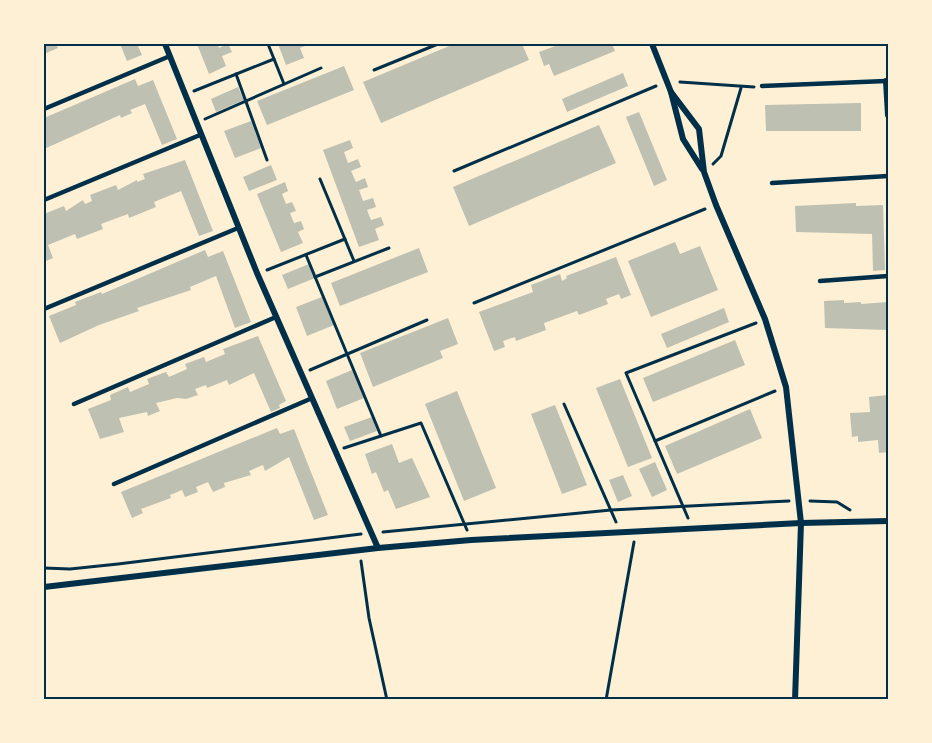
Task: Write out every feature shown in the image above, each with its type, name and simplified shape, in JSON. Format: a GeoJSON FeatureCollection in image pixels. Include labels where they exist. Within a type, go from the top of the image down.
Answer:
{"type":"FeatureCollection","features":[{"type":"Feature","properties":{"kind":"street"},"geometry":{"type":"LineString","coordinates":[[165,44],[195,123],[310,399],[378,548]]}},
{"type":"Feature","properties":{"kind":"street"},"geometry":{"type":"LineString","coordinates":[[652,44],[671,92],[682,139],[704,172]]}},
{"type":"Feature","properties":{"kind":"street"},"geometry":{"type":"LineString","coordinates":[[886,81],[888,116]]}},
{"type":"Feature","properties":{"kind":"street"},"geometry":{"type":"LineString","coordinates":[[671,92],[699,129],[704,172],[765,320],[786,387],[801,523],[795,699]]}},
{"type":"Feature","properties":{"kind":"street"},"geometry":{"type":"LineString","coordinates":[[44,587],[359,550],[471,540],[801,523],[888,521]]}},
{"type":"Feature","properties":{"kind":"lane"},"geometry":{"type":"LineString","coordinates":[[44,109],[170,56]]}},
{"type":"Feature","properties":{"kind":"lane"},"geometry":{"type":"LineString","coordinates":[[762,86],[886,81]]}},
{"type":"Feature","properties":{"kind":"lane"},"geometry":{"type":"LineString","coordinates":[[44,201],[200,135]]}},
{"type":"Feature","properties":{"kind":"lane"},"geometry":{"type":"LineString","coordinates":[[772,183],[888,176]]}},
{"type":"Feature","properties":{"kind":"lane"},"geometry":{"type":"LineString","coordinates":[[44,309],[238,228]]}},
{"type":"Feature","properties":{"kind":"lane"},"geometry":{"type":"LineString","coordinates":[[820,281],[888,276]]}},
{"type":"Feature","properties":{"kind":"lane"},"geometry":{"type":"LineString","coordinates":[[74,404],[276,316]]}},
{"type":"Feature","properties":{"kind":"lane"},"geometry":{"type":"LineString","coordinates":[[114,484],[310,399]]}},
{"type":"Feature","properties":{"kind":"path"},"geometry":{"type":"LineString","coordinates":[[268,44],[284,84]]}},
{"type":"Feature","properties":{"kind":"path"},"geometry":{"type":"LineString","coordinates":[[374,70],[438,44]]}},
{"type":"Feature","properties":{"kind":"path"},"geometry":{"type":"LineString","coordinates":[[184,95],[274,59]]}},
{"type":"Feature","properties":{"kind":"path"},"geometry":{"type":"LineString","coordinates":[[195,123],[321,68]]}},
{"type":"Feature","properties":{"kind":"path"},"geometry":{"type":"LineString","coordinates":[[236,74],[267,160]]}},
{"type":"Feature","properties":{"kind":"path"},"geometry":{"type":"LineString","coordinates":[[454,171],[666,81],[741,88],[762,86]]}},
{"type":"Feature","properties":{"kind":"path"},"geometry":{"type":"LineString","coordinates":[[704,172],[721,156],[741,88]]}},
{"type":"Feature","properties":{"kind":"path"},"geometry":{"type":"LineString","coordinates":[[320,179],[354,261]]}},
{"type":"Feature","properties":{"kind":"path"},"geometry":{"type":"LineString","coordinates":[[474,303],[716,205]]}},
{"type":"Feature","properties":{"kind":"path"},"geometry":{"type":"LineString","coordinates":[[257,273],[345,239]]}},
{"type":"Feature","properties":{"kind":"path"},"geometry":{"type":"LineString","coordinates":[[315,277],[389,248]]}},
{"type":"Feature","properties":{"kind":"path"},"geometry":{"type":"LineString","coordinates":[[306,255],[381,436]]}},
{"type":"Feature","properties":{"kind":"path"},"geometry":{"type":"LineString","coordinates":[[300,374],[427,320]]}},
{"type":"Feature","properties":{"kind":"path"},"geometry":{"type":"LineString","coordinates":[[692,528],[626,374],[765,320]]}},
{"type":"Feature","properties":{"kind":"path"},"geometry":{"type":"LineString","coordinates":[[655,441],[786,387]]}},
{"type":"Feature","properties":{"kind":"path"},"geometry":{"type":"LineString","coordinates":[[564,404],[620,532]]}},
{"type":"Feature","properties":{"kind":"path"},"geometry":{"type":"LineString","coordinates":[[334,451],[421,423],[471,540]]}},
{"type":"Feature","properties":{"kind":"path"},"geometry":{"type":"LineString","coordinates":[[606,699],[636,531]]}},
{"type":"Feature","properties":{"kind":"path"},"geometry":{"type":"LineString","coordinates":[[359,550],[369,618],[387,699]]}},
{"type":"Feature","properties":{"kind":"building"},"geometry":{"type":"Polygon","coordinates":[[[44,44],[56,44],[58,48],[44,54],[44,44]]]}},
{"type":"Feature","properties":{"kind":"building"},"geometry":{"type":"Polygon","coordinates":[[[120,44],[137,44],[142,55],[127,61],[120,44]]]}},
{"type":"Feature","properties":{"kind":"building"},"geometry":{"type":"Polygon","coordinates":[[[197,44],[218,44],[219,48],[228,44],[232,52],[222,56],[226,66],[209,74],[197,44]]]}},
{"type":"Feature","properties":{"kind":"building"},"geometry":{"type":"Polygon","coordinates":[[[278,44],[310,44],[300,48],[304,58],[286,65],[278,44]]]}},
{"type":"Feature","properties":{"kind":"building"},"geometry":{"type":"Polygon","coordinates":[[[454,44],[522,44],[529,60],[381,123],[363,82],[454,44]]]}},
{"type":"Feature","properties":{"kind":"building"},"geometry":{"type":"Polygon","coordinates":[[[561,44],[612,44],[615,51],[554,76],[549,64],[544,66],[539,52],[561,44]]]}},
{"type":"Feature","properties":{"kind":"building"},"geometry":{"type":"Polygon","coordinates":[[[344,66],[354,90],[267,125],[257,101],[344,66]]]}},
{"type":"Feature","properties":{"kind":"building"},"geometry":{"type":"Polygon","coordinates":[[[623,73],[628,86],[567,112],[562,99],[623,73]]]}},
{"type":"Feature","properties":{"kind":"building"},"geometry":{"type":"Polygon","coordinates":[[[135,79],[138,86],[153,80],[177,139],[162,145],[145,104],[130,110],[132,113],[121,118],[120,115],[44,149],[44,118],[135,79]]]}},
{"type":"Feature","properties":{"kind":"building"},"geometry":{"type":"Polygon","coordinates":[[[238,87],[244,100],[216,112],[211,99],[238,87]]]}},
{"type":"Feature","properties":{"kind":"building"},"geometry":{"type":"Polygon","coordinates":[[[861,103],[861,131],[766,131],[765,105],[861,103]]]}},
{"type":"Feature","properties":{"kind":"building"},"geometry":{"type":"Polygon","coordinates":[[[639,112],[667,180],[654,186],[626,117],[639,112]]]}},
{"type":"Feature","properties":{"kind":"building"},"geometry":{"type":"Polygon","coordinates":[[[251,121],[261,148],[235,158],[224,131],[251,121]]]}},
{"type":"Feature","properties":{"kind":"building"},"geometry":{"type":"Polygon","coordinates":[[[599,125],[616,163],[469,226],[453,187],[599,125]]]}},
{"type":"Feature","properties":{"kind":"building"},"geometry":{"type":"Polygon","coordinates":[[[350,140],[353,148],[344,152],[348,163],[358,159],[361,167],[351,171],[356,182],[365,178],[368,187],[359,190],[363,201],[373,198],[376,207],[367,210],[371,220],[381,217],[384,225],[375,229],[379,240],[359,247],[323,150],[350,140]]]}},
{"type":"Feature","properties":{"kind":"building"},"geometry":{"type":"Polygon","coordinates":[[[185,160],[213,231],[199,236],[181,191],[154,202],[156,207],[129,218],[128,214],[101,224],[103,229],[77,239],[75,234],[48,245],[53,258],[44,262],[44,214],[64,206],[66,211],[83,200],[85,204],[92,201],[90,195],[116,185],[118,190],[137,180],[137,182],[145,179],[143,174],[185,160]]]}},
{"type":"Feature","properties":{"kind":"building"},"geometry":{"type":"Polygon","coordinates":[[[271,165],[277,180],[249,191],[243,177],[271,165]]]}},
{"type":"Feature","properties":{"kind":"building"},"geometry":{"type":"Polygon","coordinates":[[[285,182],[288,191],[282,194],[286,204],[292,202],[296,211],[290,213],[294,223],[301,221],[304,229],[298,232],[303,243],[281,252],[257,194],[285,182]]]}},
{"type":"Feature","properties":{"kind":"building"},"geometry":{"type":"Polygon","coordinates":[[[856,203],[856,206],[883,205],[885,270],[873,271],[872,234],[796,232],[795,206],[856,203]]]}},
{"type":"Feature","properties":{"kind":"building"},"geometry":{"type":"Polygon","coordinates":[[[675,242],[680,254],[700,246],[718,290],[651,317],[628,261],[675,242]]]}},
{"type":"Feature","properties":{"kind":"building"},"geometry":{"type":"Polygon","coordinates":[[[419,248],[428,272],[340,306],[331,283],[419,248]]]}},
{"type":"Feature","properties":{"kind":"building"},"geometry":{"type":"Polygon","coordinates":[[[205,250],[208,257],[223,251],[251,322],[235,328],[216,276],[190,287],[191,290],[137,308],[139,311],[99,325],[60,343],[49,316],[76,305],[75,302],[101,292],[102,294],[205,250]]]}},
{"type":"Feature","properties":{"kind":"building"},"geometry":{"type":"Polygon","coordinates":[[[616,257],[631,295],[621,299],[619,294],[606,299],[608,304],[579,315],[577,311],[544,323],[546,330],[516,341],[515,337],[503,341],[505,347],[494,351],[479,312],[533,292],[531,285],[560,274],[562,281],[567,278],[566,276],[616,257]]]}},
{"type":"Feature","properties":{"kind":"building"},"geometry":{"type":"Polygon","coordinates":[[[309,264],[315,278],[288,289],[282,275],[309,264]]]}},
{"type":"Feature","properties":{"kind":"building"},"geometry":{"type":"Polygon","coordinates":[[[322,297],[334,325],[307,336],[296,307],[322,297]]]}},
{"type":"Feature","properties":{"kind":"building"},"geometry":{"type":"Polygon","coordinates":[[[844,300],[844,303],[861,302],[861,304],[888,302],[888,330],[825,328],[824,301],[844,300]]]}},
{"type":"Feature","properties":{"kind":"building"},"geometry":{"type":"Polygon","coordinates":[[[724,308],[729,322],[667,348],[661,334],[724,308]]]}},
{"type":"Feature","properties":{"kind":"building"},"geometry":{"type":"Polygon","coordinates":[[[448,318],[458,344],[440,351],[443,358],[373,387],[360,353],[448,318]]]}},
{"type":"Feature","properties":{"kind":"building"},"geometry":{"type":"Polygon","coordinates":[[[258,336],[286,401],[279,405],[280,408],[271,412],[254,373],[229,385],[227,380],[207,388],[206,385],[195,389],[198,395],[186,399],[177,398],[156,403],[160,411],[148,416],[147,412],[119,418],[124,432],[100,439],[88,409],[111,400],[110,395],[128,387],[130,392],[149,384],[147,379],[166,372],[169,377],[187,369],[185,364],[204,357],[206,362],[225,354],[223,349],[258,336]]]}},
{"type":"Feature","properties":{"kind":"building"},"geometry":{"type":"Polygon","coordinates":[[[735,340],[745,365],[653,402],[643,378],[735,340]]]}},
{"type":"Feature","properties":{"kind":"building"},"geometry":{"type":"Polygon","coordinates":[[[352,370],[364,398],[337,409],[326,381],[352,370]]]}},
{"type":"Feature","properties":{"kind":"building"},"geometry":{"type":"Polygon","coordinates":[[[620,379],[652,458],[628,467],[596,388],[620,379]]]}},
{"type":"Feature","properties":{"kind":"building"},"geometry":{"type":"Polygon","coordinates":[[[457,391],[496,488],[464,501],[425,404],[457,391]]]}},
{"type":"Feature","properties":{"kind":"building"},"geometry":{"type":"Polygon","coordinates":[[[888,395],[888,452],[879,453],[878,440],[858,442],[858,436],[852,437],[850,413],[870,412],[869,397],[888,395]]]}},
{"type":"Feature","properties":{"kind":"building"},"geometry":{"type":"Polygon","coordinates":[[[555,405],[587,485],[562,494],[531,414],[555,405]]]}},
{"type":"Feature","properties":{"kind":"building"},"geometry":{"type":"Polygon","coordinates":[[[750,409],[762,438],[677,474],[665,446],[750,409]]]}},
{"type":"Feature","properties":{"kind":"building"},"geometry":{"type":"Polygon","coordinates":[[[372,417],[377,431],[350,441],[344,427],[372,417]]]}},
{"type":"Feature","properties":{"kind":"building"},"geometry":{"type":"Polygon","coordinates":[[[277,428],[280,434],[294,429],[328,515],[314,520],[289,457],[265,471],[263,465],[249,471],[251,475],[224,483],[225,487],[213,492],[208,482],[196,487],[198,492],[185,497],[182,490],[170,495],[171,498],[141,509],[143,513],[132,518],[121,492],[277,428]]]}},
{"type":"Feature","properties":{"kind":"building"},"geometry":{"type":"Polygon","coordinates":[[[392,444],[399,463],[412,458],[430,497],[396,509],[388,490],[384,492],[376,472],[372,474],[365,454],[392,444]]]}},
{"type":"Feature","properties":{"kind":"building"},"geometry":{"type":"Polygon","coordinates":[[[655,462],[667,490],[652,497],[639,469],[655,462]]]}},
{"type":"Feature","properties":{"kind":"building"},"geometry":{"type":"Polygon","coordinates":[[[623,475],[632,496],[618,502],[609,480],[623,475]]]}}]}
